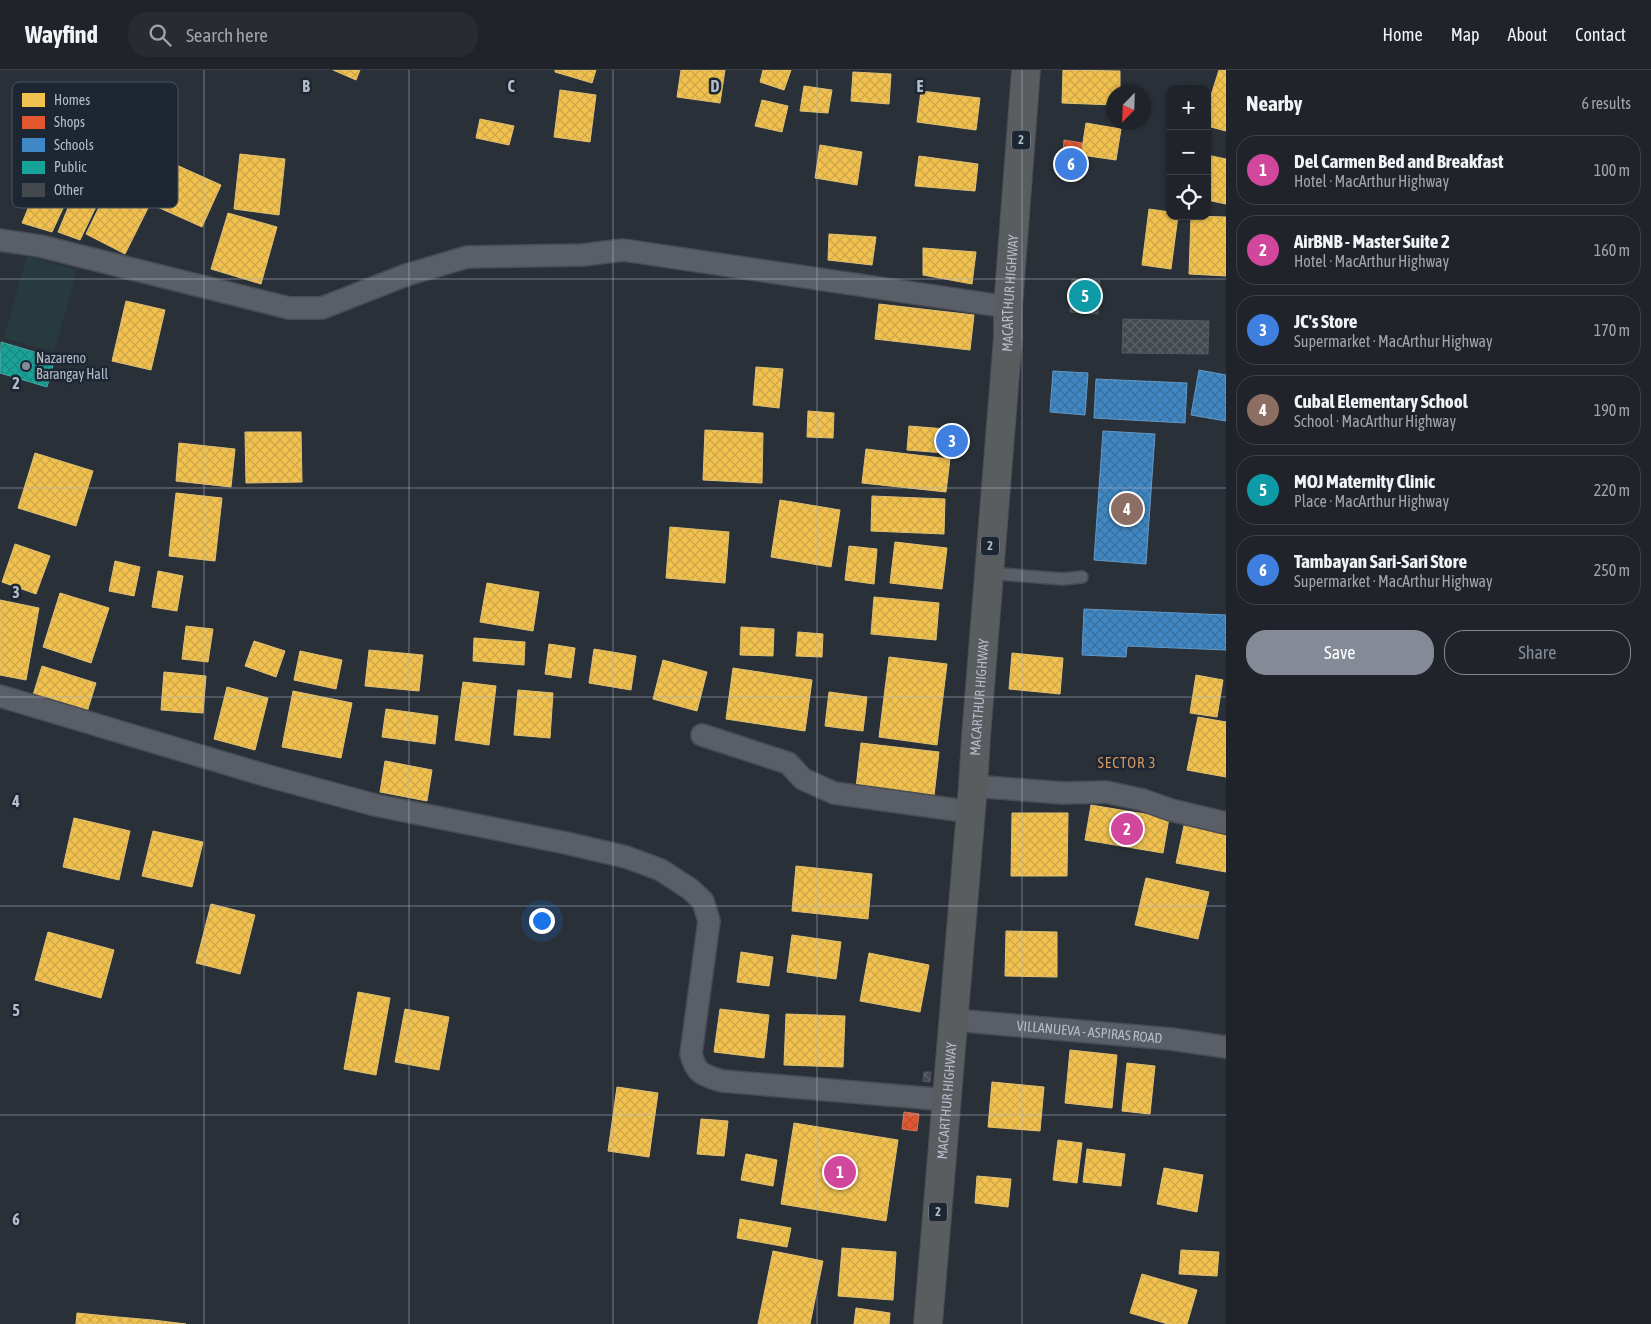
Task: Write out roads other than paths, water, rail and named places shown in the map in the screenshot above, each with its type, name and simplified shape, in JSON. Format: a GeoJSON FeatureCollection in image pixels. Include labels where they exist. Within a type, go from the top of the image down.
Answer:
{"type":"FeatureCollection","features":[{"type":"Feature","properties":{"kind":"highway","name":"MACARTHUR HIGHWAY"},"geometry":{"type":"LineString","coordinates":[[928,1324],[972,799],[988,573],[1008,337],[1008,306],[1026,70]]}},
{"type":"Feature","properties":{"kind":"street"},"geometry":{"type":"LineString","coordinates":[[0,240],[40,246],[288,308],[322,308],[406,275],[467,257],[582,255],[623,250],[1008,306]]}},
{"type":"Feature","properties":{"kind":"street"},"geometry":{"type":"LineString","coordinates":[[0,696],[268,776],[375,805],[566,843],[626,858],[661,870],[690,889],[703,901],[709,921],[691,1054],[695,1068],[705,1076],[722,1081],[948,1100]]}},
{"type":"Feature","properties":{"kind":"street"},"geometry":{"type":"LineString","coordinates":[[702,735],[788,763],[803,779],[834,793],[972,799],[1106,792],[1144,800],[1171,810],[1226,823]]}},
{"type":"Feature","properties":{"kind":"street","name":"VILLANUEVA - ASPIRAS ROAD"},"geometry":{"type":"LineString","coordinates":[[954,1020],[1171,1039],[1226,1047]]}},
{"type":"Feature","properties":{"kind":"lane"},"geometry":{"type":"LineString","coordinates":[[988,573],[1062,579],[1082,577]]}},
{"type":"Feature","properties":{"kind":"place","name":"Tambayan Sari-Sari Store"},"geometry":{"type":"Point","coordinates":[1071,164]}},
{"type":"Feature","properties":{"kind":"place","name":"MOJ Maternity Clinic"},"geometry":{"type":"Point","coordinates":[1085,296]}},
{"type":"Feature","properties":{"kind":"place","name":"Nazareno Barangay Hall"},"geometry":{"type":"Point","coordinates":[26,366]}},
{"type":"Feature","properties":{"kind":"place","name":"JC's Store"},"geometry":{"type":"Point","coordinates":[952,441]}},
{"type":"Feature","properties":{"kind":"place","name":"Cubal Elementary School"},"geometry":{"type":"Point","coordinates":[1127,509]}},
{"type":"Feature","properties":{"kind":"place","name":"AirBNB - Master Suite 2"},"geometry":{"type":"Point","coordinates":[1127,829]}},
{"type":"Feature","properties":{"kind":"place","name":"Del Carmen Bed and Breakfast"},"geometry":{"type":"Point","coordinates":[840,1172]}},
{"type":"Feature","properties":{"kind":"district","name":"SECTOR 3"},"geometry":{"type":"Point","coordinates":[1127,763]}}]}
